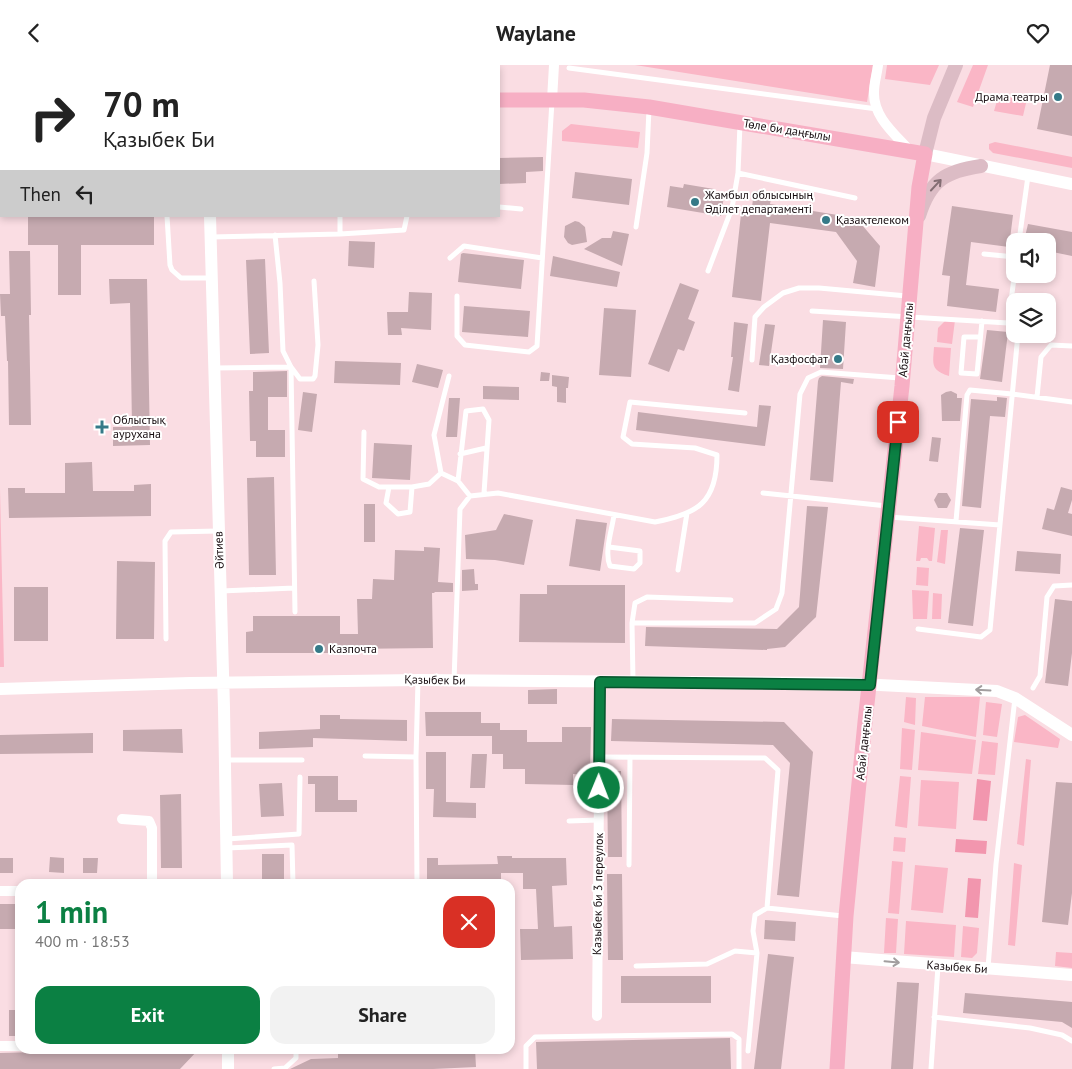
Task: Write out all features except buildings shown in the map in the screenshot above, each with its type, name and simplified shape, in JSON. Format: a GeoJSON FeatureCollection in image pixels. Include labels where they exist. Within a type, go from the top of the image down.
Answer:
{"type":"FeatureCollection","features":[{"type":"Feature","properties":{"kind":"main road","name":"Абай даңғылы"},"geometry":{"type":"LineString","coordinates":[[837,1069],[846,916],[903,379],[919,187],[934,118],[956,65]]}},
{"type":"Feature","properties":{"kind":"main road","name":"Төле би даңғылы"},"geometry":{"type":"LineString","coordinates":[[500,100],[584,100],[649,107],[925,154]]}},
{"type":"Feature","properties":{"kind":"main road"},"geometry":{"type":"LineString","coordinates":[[916,229],[922,207],[938,181],[959,169],[981,166]]}},
{"type":"Feature","properties":{"kind":"street"},"geometry":{"type":"LineString","coordinates":[[552,100],[554,65]]}},
{"type":"Feature","properties":{"kind":"street"},"geometry":{"type":"LineString","coordinates":[[878,65],[874,94],[877,109],[884,123],[910,151]]}},
{"type":"Feature","properties":{"kind":"street","name":"Төле би даңғылы"},"geometry":{"type":"LineString","coordinates":[[925,154],[1072,184]]}},
{"type":"Feature","properties":{"kind":"street","name":"Әйтиев"},"geometry":{"type":"LineString","coordinates":[[210,217],[227,879]]}},
{"type":"Feature","properties":{"kind":"street","name":"Қазыбек Би"},"geometry":{"type":"LineString","coordinates":[[0,689],[223,682],[418,680],[870,685]]}},
{"type":"Feature","properties":{"kind":"street","name":"Казыбек би 3 переулок"},"geometry":{"type":"LineString","coordinates":[[597,1016],[600,682]]}},
{"type":"Feature","properties":{"kind":"street"},"geometry":{"type":"LineString","coordinates":[[870,685],[997,691],[1015,697],[1072,735]]}},
{"type":"Feature","properties":{"kind":"street"},"geometry":{"type":"LineString","coordinates":[[122,819],[149,821],[152,828],[152,879]]}},
{"type":"Feature","properties":{"kind":"street"},"geometry":{"type":"LineString","coordinates":[[0,891],[15,891]]}},
{"type":"Feature","properties":{"kind":"street","name":"Казыбек Би"},"geometry":{"type":"LineString","coordinates":[[843,957],[988,969],[1071,973]]}},
{"type":"Feature","properties":{"kind":"street"},"geometry":{"type":"LineString","coordinates":[[0,1046],[15,1045]]}},
{"type":"Feature","properties":{"kind":"street"},"geometry":{"type":"LineString","coordinates":[[228,1054],[228,1069]]}},
{"type":"Feature","properties":{"kind":"lane"},"geometry":{"type":"LineString","coordinates":[[569,68],[877,109]]}},
{"type":"Feature","properties":{"kind":"lane"},"geometry":{"type":"LineString","coordinates":[[457,296],[457,336],[464,345],[529,352],[537,346],[552,100]]}},
{"type":"Feature","properties":{"kind":"lane"},"geometry":{"type":"LineString","coordinates":[[636,227],[647,153],[649,107]]}},
{"type":"Feature","properties":{"kind":"lane"},"geometry":{"type":"LineString","coordinates":[[708,271],[732,208],[738,173],[740,122]]}},
{"type":"Feature","properties":{"kind":"lane"},"geometry":{"type":"LineString","coordinates":[[738,173],[855,198]]}},
{"type":"Feature","properties":{"kind":"lane"},"geometry":{"type":"LineString","coordinates":[[1020,233],[1028,176]]}},
{"type":"Feature","properties":{"kind":"lane"},"geometry":{"type":"LineString","coordinates":[[500,207],[521,209]]}},
{"type":"Feature","properties":{"kind":"lane"},"geometry":{"type":"LineString","coordinates":[[167,217],[170,265],[172,270],[181,278],[212,278]]}},
{"type":"Feature","properties":{"kind":"lane"},"geometry":{"type":"LineString","coordinates":[[340,217],[340,234]]}},
{"type":"Feature","properties":{"kind":"lane"},"geometry":{"type":"LineString","coordinates":[[211,237],[340,234],[404,230],[407,217]]}},
{"type":"Feature","properties":{"kind":"lane"},"geometry":{"type":"LineString","coordinates":[[275,235],[284,351],[291,367],[300,379],[313,379],[315,376],[318,345],[314,281]]}},
{"type":"Feature","properties":{"kind":"lane"},"geometry":{"type":"LineString","coordinates":[[450,259],[464,246],[542,257]]}},
{"type":"Feature","properties":{"kind":"lane"},"geometry":{"type":"LineString","coordinates":[[984,254],[1006,256]]}},
{"type":"Feature","properties":{"kind":"lane"},"geometry":{"type":"LineString","coordinates":[[752,360],[755,317],[764,307],[783,293],[799,288],[819,288],[910,296]]}},
{"type":"Feature","properties":{"kind":"lane"},"geometry":{"type":"LineString","coordinates":[[812,311],[1006,323]]}},
{"type":"Feature","properties":{"kind":"lane"},"geometry":{"type":"LineString","coordinates":[[980,337],[964,337],[962,373],[977,374],[982,321]]}},
{"type":"Feature","properties":{"kind":"lane"},"geometry":{"type":"LineString","coordinates":[[918,629],[981,637],[990,630],[1017,343]]}},
{"type":"Feature","properties":{"kind":"lane"},"geometry":{"type":"LineString","coordinates":[[1037,397],[1041,357],[1050,345],[1072,346]]}},
{"type":"Feature","properties":{"kind":"lane"},"geometry":{"type":"LineString","coordinates":[[214,368],[291,367]]}},
{"type":"Feature","properties":{"kind":"lane"},"geometry":{"type":"LineString","coordinates":[[291,367],[295,612]]}},
{"type":"Feature","properties":{"kind":"lane"},"geometry":{"type":"LineString","coordinates":[[632,623],[755,623],[776,609],[782,593],[800,394],[808,378],[821,372],[903,379]]}},
{"type":"Feature","properties":{"kind":"lane"},"geometry":{"type":"LineString","coordinates":[[441,473],[434,435],[449,376]]}},
{"type":"Feature","properties":{"kind":"lane"},"geometry":{"type":"LineString","coordinates":[[956,521],[967,395],[970,390],[1072,402]]}},
{"type":"Feature","properties":{"kind":"lane"},"geometry":{"type":"LineString","coordinates":[[454,681],[460,509],[470,496],[498,493],[655,522],[674,518],[699,508],[713,486],[717,470],[716,455],[696,448],[632,444],[623,437],[630,402],[745,413]]}},
{"type":"Feature","properties":{"kind":"lane"},"geometry":{"type":"LineString","coordinates":[[458,481],[466,411],[483,409],[489,420],[484,493]]}},
{"type":"Feature","properties":{"kind":"lane"},"geometry":{"type":"LineString","coordinates":[[364,432],[363,479],[379,487],[412,487],[429,484],[441,473]]}},
{"type":"Feature","properties":{"kind":"lane"},"geometry":{"type":"LineString","coordinates":[[460,454],[486,448]]}},
{"type":"Feature","properties":{"kind":"lane"},"geometry":{"type":"LineString","coordinates":[[441,473],[458,481],[470,496]]}},
{"type":"Feature","properties":{"kind":"lane"},"geometry":{"type":"LineString","coordinates":[[389,487],[386,503],[398,514],[410,512],[412,487]]}},
{"type":"Feature","properties":{"kind":"lane"},"geometry":{"type":"LineString","coordinates":[[763,493],[889,512],[1000,525]]}},
{"type":"Feature","properties":{"kind":"lane"},"geometry":{"type":"LineString","coordinates":[[678,569],[687,513]]}},
{"type":"Feature","properties":{"kind":"lane"},"geometry":{"type":"LineString","coordinates":[[609,547],[640,551],[640,563],[634,569],[610,566],[607,559],[614,515]]}},
{"type":"Feature","properties":{"kind":"lane"},"geometry":{"type":"LineString","coordinates":[[166,639],[165,541],[171,532],[219,531]]}},
{"type":"Feature","properties":{"kind":"lane"},"geometry":{"type":"LineString","coordinates":[[1033,688],[1040,677],[1047,597],[1054,586],[1072,585]]}},
{"type":"Feature","properties":{"kind":"lane"},"geometry":{"type":"LineString","coordinates":[[220,591],[294,588]]}},
{"type":"Feature","properties":{"kind":"lane"},"geometry":{"type":"LineString","coordinates":[[633,682],[632,623],[635,603],[647,597],[732,600]]}},
{"type":"Feature","properties":{"kind":"lane"},"geometry":{"type":"LineString","coordinates":[[416,879],[418,680]]}},
{"type":"Feature","properties":{"kind":"lane"},"geometry":{"type":"LineString","coordinates":[[988,969],[996,864],[1015,697]]}},
{"type":"Feature","properties":{"kind":"lane"},"geometry":{"type":"LineString","coordinates":[[365,756],[416,757]]}},
{"type":"Feature","properties":{"kind":"lane"},"geometry":{"type":"LineString","coordinates":[[600,757],[765,758],[778,770],[767,908]]}},
{"type":"Feature","properties":{"kind":"lane"},"geometry":{"type":"LineString","coordinates":[[629,865],[630,757]]}},
{"type":"Feature","properties":{"kind":"lane"},"geometry":{"type":"LineString","coordinates":[[225,760],[302,760]]}},
{"type":"Feature","properties":{"kind":"lane"},"geometry":{"type":"LineString","coordinates":[[226,844],[299,834],[300,777]]}},
{"type":"Feature","properties":{"kind":"lane"},"geometry":{"type":"LineString","coordinates":[[569,821],[599,820]]}},
{"type":"Feature","properties":{"kind":"lane"},"geometry":{"type":"LineString","coordinates":[[226,844],[292,845],[293,879]]}},
{"type":"Feature","properties":{"kind":"lane"},"geometry":{"type":"LineString","coordinates":[[748,1051],[757,953],[753,931],[755,915],[767,908],[846,916]]}},
{"type":"Feature","properties":{"kind":"lane"},"geometry":{"type":"LineString","coordinates":[[636,966],[707,964],[735,951],[757,953]]}},
{"type":"Feature","properties":{"kind":"lane"},"geometry":{"type":"LineString","coordinates":[[930,1069],[938,965]]}},
{"type":"Feature","properties":{"kind":"lane"},"geometry":{"type":"LineString","coordinates":[[934,1017],[1030,1028],[1062,1035],[1072,1041]]}},
{"type":"Feature","properties":{"kind":"lane"},"geometry":{"type":"LineString","coordinates":[[526,1069],[526,1046],[535,1037],[732,1034],[739,1039],[739,1069]]}},
{"type":"Feature","properties":{"kind":"lane"},"geometry":{"type":"LineString","coordinates":[[274,1069],[285,1068],[296,1058],[296,1054]]}},
{"type":"Feature","properties":{"kind":"shaded area"},"geometry":{"type":"Polygon","coordinates":[[[635,65],[873,65],[867,102],[635,65]]]}},
{"type":"Feature","properties":{"kind":"shaded area"},"geometry":{"type":"Polygon","coordinates":[[[887,65],[939,65],[930,85],[885,79],[887,65]]]}},
{"type":"Feature","properties":{"kind":"shaded area"},"geometry":{"type":"Polygon","coordinates":[[[973,65],[988,65],[973,107],[957,102],[973,65]]]}},
{"type":"Feature","properties":{"kind":"shaded area"},"geometry":{"type":"Polygon","coordinates":[[[999,94],[1027,99],[1023,116],[994,111],[999,94]]]}},
{"type":"Feature","properties":{"kind":"shaded area"},"geometry":{"type":"Polygon","coordinates":[[[571,124],[640,132],[638,148],[562,141],[562,131],[571,124]]]}},
{"type":"Feature","properties":{"kind":"shaded area"},"geometry":{"type":"Polygon","coordinates":[[[995,142],[1072,157],[1072,168],[993,153],[989,149],[989,144],[995,142]]]}},
{"type":"Feature","properties":{"kind":"shaded area"},"geometry":{"type":"Polygon","coordinates":[[[946,320],[955,320],[952,344],[937,342],[938,328],[946,320]]]}},
{"type":"Feature","properties":{"kind":"shaded area"},"geometry":{"type":"Polygon","coordinates":[[[934,347],[951,348],[949,376],[938,371],[934,366],[934,347]]]}},
{"type":"Feature","properties":{"kind":"shaded area"},"geometry":{"type":"Polygon","coordinates":[[[0,489],[4,667],[0,667],[0,489]]]}},
{"type":"Feature","properties":{"kind":"shaded area"},"geometry":{"type":"Polygon","coordinates":[[[919,526],[935,528],[932,561],[929,561],[927,558],[921,558],[920,561],[916,561],[919,526]]]}},
{"type":"Feature","properties":{"kind":"shaded area"},"geometry":{"type":"Polygon","coordinates":[[[941,530],[948,530],[945,564],[937,562],[941,530]]]}},
{"type":"Feature","properties":{"kind":"shaded area"},"geometry":{"type":"Polygon","coordinates":[[[917,567],[929,568],[928,586],[916,585],[917,567]]]}},
{"type":"Feature","properties":{"kind":"shaded area"},"geometry":{"type":"Polygon","coordinates":[[[912,590],[929,591],[927,619],[913,619],[912,590]]]}},
{"type":"Feature","properties":{"kind":"shaded area"},"geometry":{"type":"Polygon","coordinates":[[[933,593],[942,594],[941,619],[932,619],[933,593]]]}},
{"type":"Feature","properties":{"kind":"shaded area"},"geometry":{"type":"Polygon","coordinates":[[[906,697],[916,698],[915,725],[904,722],[906,697]]]}},
{"type":"Feature","properties":{"kind":"shaded area"},"geometry":{"type":"Polygon","coordinates":[[[925,697],[980,697],[976,737],[922,726],[925,697]]]}},
{"type":"Feature","properties":{"kind":"shaded area"},"geometry":{"type":"Polygon","coordinates":[[[986,702],[1002,704],[997,737],[983,735],[986,702]]]}},
{"type":"Feature","properties":{"kind":"shaded area"},"geometry":{"type":"Polygon","coordinates":[[[1025,715],[1060,739],[1058,748],[1014,742],[1018,717],[1025,715]]]}},
{"type":"Feature","properties":{"kind":"shaded area"},"geometry":{"type":"Polygon","coordinates":[[[902,728],[915,730],[912,770],[900,769],[902,728]]]}},
{"type":"Feature","properties":{"kind":"shaded area"},"geometry":{"type":"Polygon","coordinates":[[[921,732],[976,740],[972,774],[918,770],[921,732]]]}},
{"type":"Feature","properties":{"kind":"shaded area"},"geometry":{"type":"Polygon","coordinates":[[[982,741],[998,743],[995,775],[978,774],[982,741]]]}},
{"type":"Feature","properties":{"kind":"shaded area"},"geometry":{"type":"Polygon","coordinates":[[[1026,759],[1031,760],[1024,846],[1017,844],[1026,759]]]}},
{"type":"Feature","properties":{"kind":"shaded area"},"geometry":{"type":"Polygon","coordinates":[[[900,776],[911,777],[907,828],[895,826],[900,776]]]}},
{"type":"Feature","properties":{"kind":"shaded area"},"geometry":{"type":"Polygon","coordinates":[[[977,779],[991,781],[987,821],[973,820],[977,779]]]}},
{"type":"Feature","properties":{"kind":"shaded area"},"geometry":{"type":"Polygon","coordinates":[[[921,780],[959,782],[956,829],[918,826],[921,780]]]}},
{"type":"Feature","properties":{"kind":"shaded area"},"geometry":{"type":"Polygon","coordinates":[[[894,837],[906,838],[905,852],[893,851],[894,837]]]}},
{"type":"Feature","properties":{"kind":"shaded area"},"geometry":{"type":"Polygon","coordinates":[[[956,839],[987,841],[986,854],[955,852],[956,839]]]}},
{"type":"Feature","properties":{"kind":"shaded area"},"geometry":{"type":"Polygon","coordinates":[[[892,861],[903,862],[899,914],[888,913],[892,861]]]}},
{"type":"Feature","properties":{"kind":"shaded area"},"geometry":{"type":"Polygon","coordinates":[[[1014,863],[1022,865],[1015,946],[1008,945],[1014,863]]]}},
{"type":"Feature","properties":{"kind":"shaded area"},"geometry":{"type":"Polygon","coordinates":[[[915,865],[948,868],[943,913],[911,910],[915,865]]]}},
{"type":"Feature","properties":{"kind":"shaded area"},"geometry":{"type":"Polygon","coordinates":[[[968,878],[981,879],[978,918],[965,917],[968,878]]]}},
{"type":"Feature","properties":{"kind":"shaded area"},"geometry":{"type":"Polygon","coordinates":[[[886,918],[898,919],[896,953],[884,953],[886,918]]]}},
{"type":"Feature","properties":{"kind":"shaded area"},"geometry":{"type":"Polygon","coordinates":[[[906,921],[956,925],[954,957],[904,954],[906,921]]]}},
{"type":"Feature","properties":{"kind":"shaded area"},"geometry":{"type":"Polygon","coordinates":[[[963,926],[979,928],[977,953],[972,958],[961,957],[963,926]]]}},
{"type":"Feature","properties":{"kind":"shaded area"},"geometry":{"type":"Polygon","coordinates":[[[1056,952],[1072,953],[1072,968],[1055,966],[1056,952]]]}},
{"type":"Feature","properties":{"kind":"place","name":"Драма театры"},"geometry":{"type":"Point","coordinates":[1058,97]}},
{"type":"Feature","properties":{"kind":"place","name":"Жамбыл облысының Әділет департаменті"},"geometry":{"type":"Point","coordinates":[695,202]}},
{"type":"Feature","properties":{"kind":"place","name":"Қазақтелеком"},"geometry":{"type":"Point","coordinates":[826,220]}},
{"type":"Feature","properties":{"kind":"place","name":"Қазфосфат"},"geometry":{"type":"Point","coordinates":[838,359]}},
{"type":"Feature","properties":{"kind":"place","name":"Облыстық аурухана"},"geometry":{"type":"Point","coordinates":[102,427]}},
{"type":"Feature","properties":{"kind":"place","name":"Казпочта"},"geometry":{"type":"Point","coordinates":[319,649]}},
{"type":"Feature","properties":{"kind":"route"},"geometry":{"type":"LineString","coordinates":[[599,788],[600,682],[840,683],[870,685],[898,422]]}}]}
